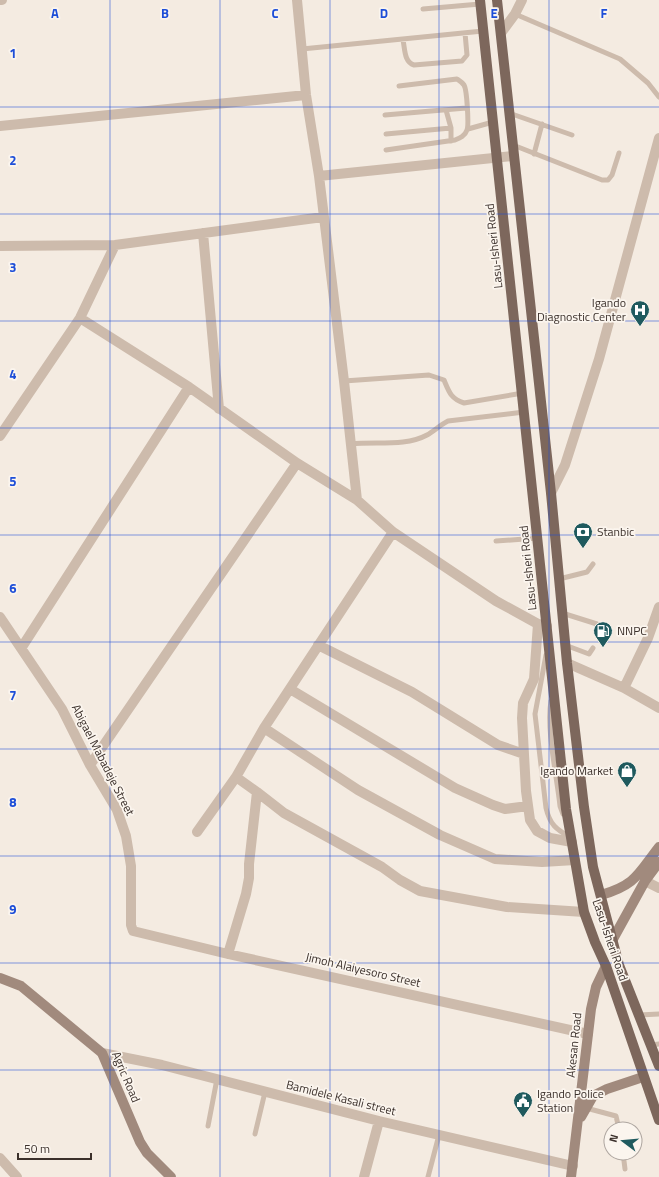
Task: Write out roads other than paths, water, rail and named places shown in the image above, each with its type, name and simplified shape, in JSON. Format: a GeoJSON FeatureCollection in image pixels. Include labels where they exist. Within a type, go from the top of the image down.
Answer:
{"type":"FeatureCollection","features":[{"type":"Feature","properties":{"kind":"main road","name":"Lasu-Isheri Road"},"geometry":{"type":"LineString","coordinates":[[497,0],[551,494],[565,645],[584,807],[593,867],[619,965],[639,1015],[655,1045],[659,1066]]}},
{"type":"Feature","properties":{"kind":"main road","name":"Lasu-Isheri Road"},"geometry":{"type":"LineString","coordinates":[[480,2],[538,538],[542,625],[548,646],[569,823],[584,912],[606,966],[659,1120]]}},
{"type":"Feature","properties":{"kind":"street"},"geometry":{"type":"LineString","coordinates":[[297,0],[306,94],[319,176],[357,500]]}},
{"type":"Feature","properties":{"kind":"street"},"geometry":{"type":"LineString","coordinates":[[501,33],[515,14],[522,0]]}},
{"type":"Feature","properties":{"kind":"street"},"geometry":{"type":"LineString","coordinates":[[0,126],[306,94]]}},
{"type":"Feature","properties":{"kind":"street"},"geometry":{"type":"LineString","coordinates":[[551,494],[565,464],[599,359],[658,142]]}},
{"type":"Feature","properties":{"kind":"street"},"geometry":{"type":"LineString","coordinates":[[319,176],[497,159],[513,156]]}},
{"type":"Feature","properties":{"kind":"street"},"geometry":{"type":"LineString","coordinates":[[0,246],[115,245],[323,218]]}},
{"type":"Feature","properties":{"kind":"street"},"geometry":{"type":"LineString","coordinates":[[203,233],[219,409]]}},
{"type":"Feature","properties":{"kind":"street"},"geometry":{"type":"LineString","coordinates":[[0,436],[80,318],[115,245]]}},
{"type":"Feature","properties":{"kind":"street"},"geometry":{"type":"LineString","coordinates":[[80,318],[190,387],[219,409],[298,463],[357,500],[393,532],[496,601],[542,625],[534,678],[523,702],[524,754],[528,806],[530,820],[537,831],[550,838],[572,840]]}},
{"type":"Feature","properties":{"kind":"street"},"geometry":{"type":"LineString","coordinates":[[22,647],[190,387]]}},
{"type":"Feature","properties":{"kind":"street"},"geometry":{"type":"LineString","coordinates":[[90,765],[298,463]]}},
{"type":"Feature","properties":{"kind":"street"},"geometry":{"type":"LineString","coordinates":[[197,832],[236,777],[264,728],[393,532]]}},
{"type":"Feature","properties":{"kind":"street"},"geometry":{"type":"LineString","coordinates":[[624,688],[648,638],[659,607]]}},
{"type":"Feature","properties":{"kind":"street","name":"Abigael Mabadeje Street"},"geometry":{"type":"LineString","coordinates":[[0,617],[22,647],[62,709],[90,765],[117,810],[126,836],[130,866],[131,925],[133,931]]}},
{"type":"Feature","properties":{"kind":"street"},"geometry":{"type":"LineString","coordinates":[[318,645],[412,692],[498,745],[524,754]]}},
{"type":"Feature","properties":{"kind":"street"},"geometry":{"type":"LineString","coordinates":[[567,663],[624,688],[659,708]]}},
{"type":"Feature","properties":{"kind":"street"},"geometry":{"type":"LineString","coordinates":[[290,689],[455,788],[505,809],[528,806]]}},
{"type":"Feature","properties":{"kind":"street"},"geometry":{"type":"LineString","coordinates":[[264,728],[358,790],[440,835],[495,859],[542,862],[575,860]]}},
{"type":"Feature","properties":{"kind":"street"},"geometry":{"type":"LineString","coordinates":[[236,777],[284,813],[382,867],[400,880],[420,891],[507,907],[584,912]]}},
{"type":"Feature","properties":{"kind":"street"},"geometry":{"type":"LineString","coordinates":[[228,954],[246,894],[249,878],[249,864],[257,792]]}},
{"type":"Feature","properties":{"kind":"street"},"geometry":{"type":"LineString","coordinates":[[601,895],[620,890],[630,883],[659,847]]}},
{"type":"Feature","properties":{"kind":"street"},"geometry":{"type":"LineString","coordinates":[[613,939],[645,882],[659,862]]}},
{"type":"Feature","properties":{"kind":"street"},"geometry":{"type":"LineString","coordinates":[[645,882],[659,888]]}},
{"type":"Feature","properties":{"kind":"street","name":"Jimoh Alaiyesoro Street"},"geometry":{"type":"LineString","coordinates":[[133,931],[139,934],[588,1034]]}},
{"type":"Feature","properties":{"kind":"street","name":"Akesan Road"},"geometry":{"type":"LineString","coordinates":[[571,1177],[579,1120],[588,1034],[596,987],[606,966]]}},
{"type":"Feature","properties":{"kind":"street","name":"Agric Road"},"geometry":{"type":"LineString","coordinates":[[0,978],[21,986],[102,1052],[140,1142],[147,1153],[171,1177]]}},
{"type":"Feature","properties":{"kind":"street","name":"Bamidele Kasali street"},"geometry":{"type":"LineString","coordinates":[[102,1052],[216,1079],[379,1121],[573,1166]]}},
{"type":"Feature","properties":{"kind":"street"},"geometry":{"type":"LineString","coordinates":[[579,1120],[593,1096],[607,1089],[643,1077]]}},
{"type":"Feature","properties":{"kind":"street"},"geometry":{"type":"LineString","coordinates":[[364,1177],[379,1121]]}},
{"type":"Feature","properties":{"kind":"street"},"geometry":{"type":"LineString","coordinates":[[0,1158],[17,1177]]}},
{"type":"Feature","properties":{"kind":"lane"},"geometry":{"type":"LineString","coordinates":[[423,9],[480,2]]}},
{"type":"Feature","properties":{"kind":"lane"},"geometry":{"type":"LineString","coordinates":[[515,14],[620,59],[648,83],[659,98]]}},
{"type":"Feature","properties":{"kind":"lane"},"geometry":{"type":"LineString","coordinates":[[302,49],[483,31]]}},
{"type":"Feature","properties":{"kind":"lane"},"geometry":{"type":"LineString","coordinates":[[403,40],[407,60],[410,64],[414,65],[462,61],[467,55],[465,33]]}},
{"type":"Feature","properties":{"kind":"lane"},"geometry":{"type":"LineString","coordinates":[[399,86],[457,79],[465,86],[468,129]]}},
{"type":"Feature","properties":{"kind":"lane"},"geometry":{"type":"LineString","coordinates":[[386,115],[466,108]]}},
{"type":"Feature","properties":{"kind":"lane"},"geometry":{"type":"LineString","coordinates":[[446,110],[451,128],[451,141]]}},
{"type":"Feature","properties":{"kind":"lane"},"geometry":{"type":"LineString","coordinates":[[509,113],[572,135]]}},
{"type":"Feature","properties":{"kind":"lane"},"geometry":{"type":"LineString","coordinates":[[386,150],[451,141],[462,137],[468,129],[493,122]]}},
{"type":"Feature","properties":{"kind":"lane"},"geometry":{"type":"LineString","coordinates":[[534,154],[542,124]]}},
{"type":"Feature","properties":{"kind":"lane"},"geometry":{"type":"LineString","coordinates":[[386,134],[451,128]]}},
{"type":"Feature","properties":{"kind":"lane"},"geometry":{"type":"LineString","coordinates":[[512,145],[602,180],[608,180],[612,175],[619,152]]}},
{"type":"Feature","properties":{"kind":"lane"},"geometry":{"type":"LineString","coordinates":[[344,382],[429,375],[444,380],[450,395],[456,400],[464,403],[523,393]]}},
{"type":"Feature","properties":{"kind":"lane"},"geometry":{"type":"LineString","coordinates":[[351,444],[408,440],[428,435],[438,426],[448,421],[525,412]]}},
{"type":"Feature","properties":{"kind":"lane"},"geometry":{"type":"LineString","coordinates":[[496,541],[538,538]]}},
{"type":"Feature","properties":{"kind":"lane"},"geometry":{"type":"LineString","coordinates":[[559,579],[587,572],[593,564]]}},
{"type":"Feature","properties":{"kind":"lane"},"geometry":{"type":"LineString","coordinates":[[562,614],[597,624],[600,626],[599,632]]}},
{"type":"Feature","properties":{"kind":"lane"},"geometry":{"type":"LineString","coordinates":[[565,645],[589,654],[593,648]]}},
{"type":"Feature","properties":{"kind":"lane"},"geometry":{"type":"LineString","coordinates":[[548,646],[535,714],[546,808],[549,821],[559,831],[572,840]]}},
{"type":"Feature","properties":{"kind":"lane"},"geometry":{"type":"LineString","coordinates":[[639,1015],[659,1014]]}},
{"type":"Feature","properties":{"kind":"lane"},"geometry":{"type":"LineString","coordinates":[[208,1126],[216,1079]]}},
{"type":"Feature","properties":{"kind":"lane"},"geometry":{"type":"LineString","coordinates":[[256,1134],[265,1092]]}},
{"type":"Feature","properties":{"kind":"lane"},"geometry":{"type":"LineString","coordinates":[[586,1108],[616,1116],[617,1121]]}},
{"type":"Feature","properties":{"kind":"lane"},"geometry":{"type":"LineString","coordinates":[[428,1177],[439,1135]]}},
{"type":"Feature","properties":{"kind":"lane"},"geometry":{"type":"LineString","coordinates":[[624,1161],[625,1169]]}},
{"type":"Feature","properties":{"kind":"place","name":"Igando Diagnostic Center"},"geometry":{"type":"Point","coordinates":[640,327]}},
{"type":"Feature","properties":{"kind":"place","name":"Stanbic"},"geometry":{"type":"Point","coordinates":[583,549]}},
{"type":"Feature","properties":{"kind":"place","name":"NNPC"},"geometry":{"type":"Point","coordinates":[603,648]}},
{"type":"Feature","properties":{"kind":"place","name":"Igando Market"},"geometry":{"type":"Point","coordinates":[627,788]}},
{"type":"Feature","properties":{"kind":"place","name":"Igando Police Station"},"geometry":{"type":"Point","coordinates":[523,1118]}}]}
